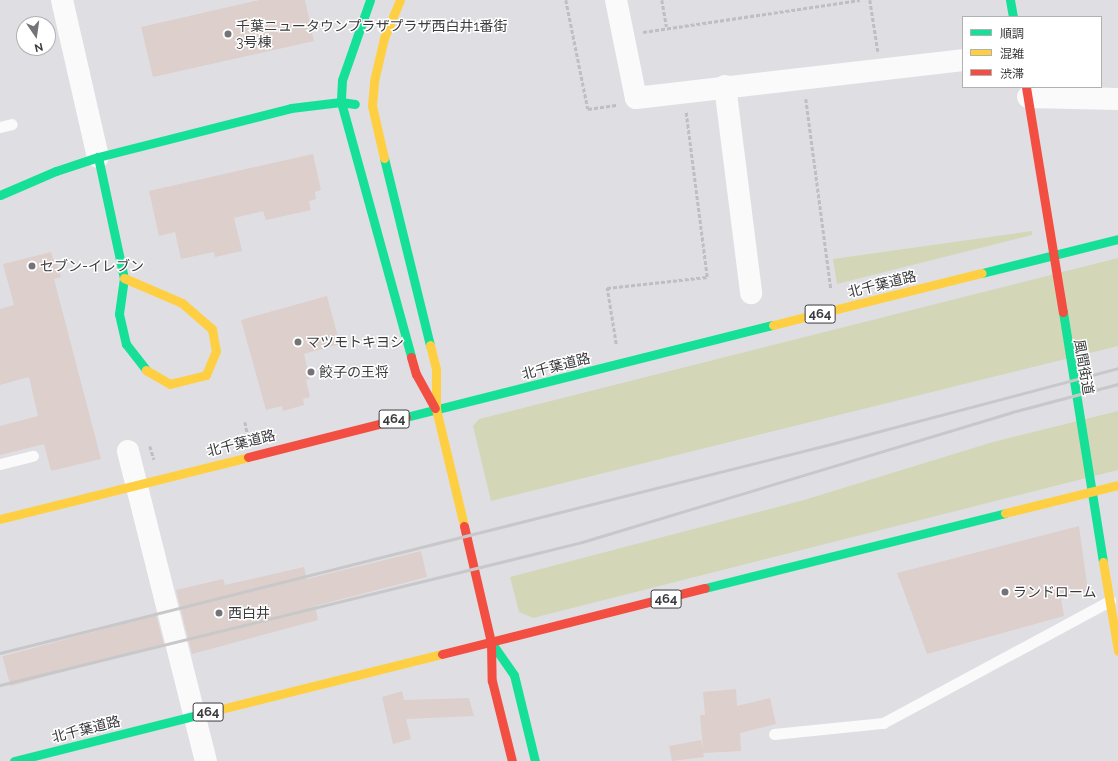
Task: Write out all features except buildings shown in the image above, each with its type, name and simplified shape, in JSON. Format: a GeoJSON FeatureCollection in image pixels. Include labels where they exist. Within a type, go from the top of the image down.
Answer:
{"type":"FeatureCollection","features":[{"type":"Feature","properties":{"kind":"main road"},"geometry":{"type":"LineString","coordinates":[[370,0],[356,34],[342,80],[341,102],[416,374],[436,409]]}},
{"type":"Feature","properties":{"kind":"main road"},"geometry":{"type":"LineString","coordinates":[[400,0],[384,38],[374,81],[372,106],[405,250],[436,369],[436,409],[491,642],[492,681],[512,761]]}},
{"type":"Feature","properties":{"kind":"main road"},"geometry":{"type":"LineString","coordinates":[[1010,0],[1013,16]]}},
{"type":"Feature","properties":{"kind":"main road","name":"風間街道"},"geometry":{"type":"LineString","coordinates":[[1027,92],[1048,239],[1094,507],[1114,601],[1118,651]]}},
{"type":"Feature","properties":{"kind":"main road"},"geometry":{"type":"LineString","coordinates":[[0,195],[56,170],[98,157],[291,108],[341,102],[372,106]]}},
{"type":"Feature","properties":{"kind":"main road"},"geometry":{"type":"LineString","coordinates":[[98,157],[124,278],[119,314],[126,344],[148,373],[170,384],[206,375],[216,351],[212,329],[182,303],[124,278]]}},
{"type":"Feature","properties":{"kind":"main road","name":"北千葉道路"},"geometry":{"type":"LineString","coordinates":[[0,519],[1118,239]]}},
{"type":"Feature","properties":{"kind":"main road","name":"北千葉道路"},"geometry":{"type":"LineString","coordinates":[[14,761],[1118,485]]}},
{"type":"Feature","properties":{"kind":"main road"},"geometry":{"type":"LineString","coordinates":[[491,642],[514,675],[535,761]]}},
{"type":"Feature","properties":{"kind":"street"},"geometry":{"type":"LineString","coordinates":[[62,0],[98,157]]}},
{"type":"Feature","properties":{"kind":"street"},"geometry":{"type":"LineString","coordinates":[[616,0],[636,98],[725,86],[881,71],[962,60]]}},
{"type":"Feature","properties":{"kind":"street"},"geometry":{"type":"LineString","coordinates":[[725,86],[751,293]]}},
{"type":"Feature","properties":{"kind":"street"},"geometry":{"type":"LineString","coordinates":[[1027,92],[1118,99]]}},
{"type":"Feature","properties":{"kind":"street"},"geometry":{"type":"LineString","coordinates":[[128,451],[206,761]]}},
{"type":"Feature","properties":{"kind":"lane"},"geometry":{"type":"LineString","coordinates":[[0,127],[12,124]]}},
{"type":"Feature","properties":{"kind":"lane"},"geometry":{"type":"LineString","coordinates":[[0,464],[33,456]]}},
{"type":"Feature","properties":{"kind":"lane"},"geometry":{"type":"LineString","coordinates":[[774,734],[883,723],[1114,601]]}},
{"type":"Feature","properties":{"kind":"path"},"geometry":{"type":"LineString","coordinates":[[566,0],[588,109],[623,104],[636,98]]}},
{"type":"Feature","properties":{"kind":"path"},"geometry":{"type":"LineString","coordinates":[[662,0],[667,27]]}},
{"type":"Feature","properties":{"kind":"path"},"geometry":{"type":"LineString","coordinates":[[623,36],[667,27],[860,0]]}},
{"type":"Feature","properties":{"kind":"path"},"geometry":{"type":"LineString","coordinates":[[870,0],[881,71]]}},
{"type":"Feature","properties":{"kind":"path"},"geometry":{"type":"LineString","coordinates":[[803,79],[832,289]]}},
{"type":"Feature","properties":{"kind":"path"},"geometry":{"type":"LineString","coordinates":[[616,345],[607,288],[707,277],[684,92]]}},
{"type":"Feature","properties":{"kind":"path"},"geometry":{"type":"LineString","coordinates":[[245,422],[248,436]]}},
{"type":"Feature","properties":{"kind":"path"},"geometry":{"type":"LineString","coordinates":[[150,446],[154,460]]}},
{"type":"Feature","properties":{"kind":"green space"},"geometry":{"type":"Polygon","coordinates":[[[1032,231],[1032,235],[837,284],[833,259],[1032,231]]]}},
{"type":"Feature","properties":{"kind":"green space"},"geometry":{"type":"Polygon","coordinates":[[[1118,258],[1118,346],[491,501],[473,426],[479,419],[1118,258]]]}},
{"type":"Feature","properties":{"kind":"green space"},"geometry":{"type":"Polygon","coordinates":[[[1118,411],[1118,470],[533,618],[519,612],[510,577],[804,500],[993,442],[1118,411]]]}},
{"type":"Feature","properties":{"kind":"railway"},"geometry":{"type":"LineString","coordinates":[[0,653],[831,444],[1118,368]]}},
{"type":"Feature","properties":{"kind":"railway"},"geometry":{"type":"LineString","coordinates":[[0,685],[582,542],[1012,412],[1118,384]]}},
{"type":"Feature","properties":{"kind":"traffic: fast"},"geometry":{"type":"LineString","coordinates":[[370,0],[342,80],[341,102],[411,357]]}},
{"type":"Feature","properties":{"kind":"traffic: fast"},"geometry":{"type":"LineString","coordinates":[[1010,0],[1013,16]]}},
{"type":"Feature","properties":{"kind":"traffic: fast"},"geometry":{"type":"LineString","coordinates":[[0,195],[56,171],[98,157],[291,108],[341,102],[355,104]]}},
{"type":"Feature","properties":{"kind":"traffic: fast"},"geometry":{"type":"LineString","coordinates":[[98,157],[124,278],[119,314],[126,344],[146,370]]}},
{"type":"Feature","properties":{"kind":"traffic: fast"},"geometry":{"type":"LineString","coordinates":[[384,158],[430,345]]}},
{"type":"Feature","properties":{"kind":"traffic: fast"},"geometry":{"type":"LineString","coordinates":[[982,273],[1118,239]]}},
{"type":"Feature","properties":{"kind":"traffic: fast"},"geometry":{"type":"LineString","coordinates":[[1063,312],[1103,562]]}},
{"type":"Feature","properties":{"kind":"traffic: fast"},"geometry":{"type":"LineString","coordinates":[[406,417],[773,325]]}},
{"type":"Feature","properties":{"kind":"traffic: fast"},"geometry":{"type":"LineString","coordinates":[[705,588],[1005,513]]}},
{"type":"Feature","properties":{"kind":"traffic: fast"},"geometry":{"type":"LineString","coordinates":[[491,642],[514,675],[535,761]]}},
{"type":"Feature","properties":{"kind":"traffic: fast"},"geometry":{"type":"LineString","coordinates":[[14,761],[217,710]]}},
{"type":"Feature","properties":{"kind":"traffic: slow"},"geometry":{"type":"LineString","coordinates":[[384,158],[372,106],[374,81],[384,38],[400,0]]}},
{"type":"Feature","properties":{"kind":"traffic: slow"},"geometry":{"type":"LineString","coordinates":[[773,325],[982,273]]}},
{"type":"Feature","properties":{"kind":"traffic: slow"},"geometry":{"type":"LineString","coordinates":[[124,278],[182,303],[212,329],[216,351],[206,375],[170,384],[146,370]]}},
{"type":"Feature","properties":{"kind":"traffic: slow"},"geometry":{"type":"LineString","coordinates":[[430,345],[436,369],[436,409],[464,526]]}},
{"type":"Feature","properties":{"kind":"traffic: slow"},"geometry":{"type":"LineString","coordinates":[[0,519],[248,457]]}},
{"type":"Feature","properties":{"kind":"traffic: slow"},"geometry":{"type":"LineString","coordinates":[[1005,513],[1118,485]]}},
{"type":"Feature","properties":{"kind":"traffic: slow"},"geometry":{"type":"LineString","coordinates":[[1103,562],[1118,651]]}},
{"type":"Feature","properties":{"kind":"traffic: slow"},"geometry":{"type":"LineString","coordinates":[[217,710],[442,654]]}},
{"type":"Feature","properties":{"kind":"traffic: jam"},"geometry":{"type":"LineString","coordinates":[[1026,88],[1063,312]]}},
{"type":"Feature","properties":{"kind":"traffic: jam"},"geometry":{"type":"LineString","coordinates":[[411,357],[416,374],[435,408]]}},
{"type":"Feature","properties":{"kind":"traffic: jam"},"geometry":{"type":"LineString","coordinates":[[248,457],[406,417]]}},
{"type":"Feature","properties":{"kind":"traffic: jam"},"geometry":{"type":"LineString","coordinates":[[464,526],[491,642],[492,681],[512,761]]}},
{"type":"Feature","properties":{"kind":"traffic: jam"},"geometry":{"type":"LineString","coordinates":[[442,654],[705,588]]}},
{"type":"Feature","properties":{"kind":"place","name":"千葉ニュータウンプラザプラザ西白井1番街 3号棟"},"geometry":{"type":"Point","coordinates":[228,34]}},
{"type":"Feature","properties":{"kind":"place","name":"セブン-イレブン"},"geometry":{"type":"Point","coordinates":[32,266]}},
{"type":"Feature","properties":{"kind":"place","name":"マツモトキヨシ"},"geometry":{"type":"Point","coordinates":[298,342]}},
{"type":"Feature","properties":{"kind":"place","name":"餃子の王将"},"geometry":{"type":"Point","coordinates":[311,372]}},
{"type":"Feature","properties":{"kind":"place","name":"ランドローム"},"geometry":{"type":"Point","coordinates":[1005,592]}},
{"type":"Feature","properties":{"kind":"place","name":"西白井"},"geometry":{"type":"Point","coordinates":[219,613]}}]}
